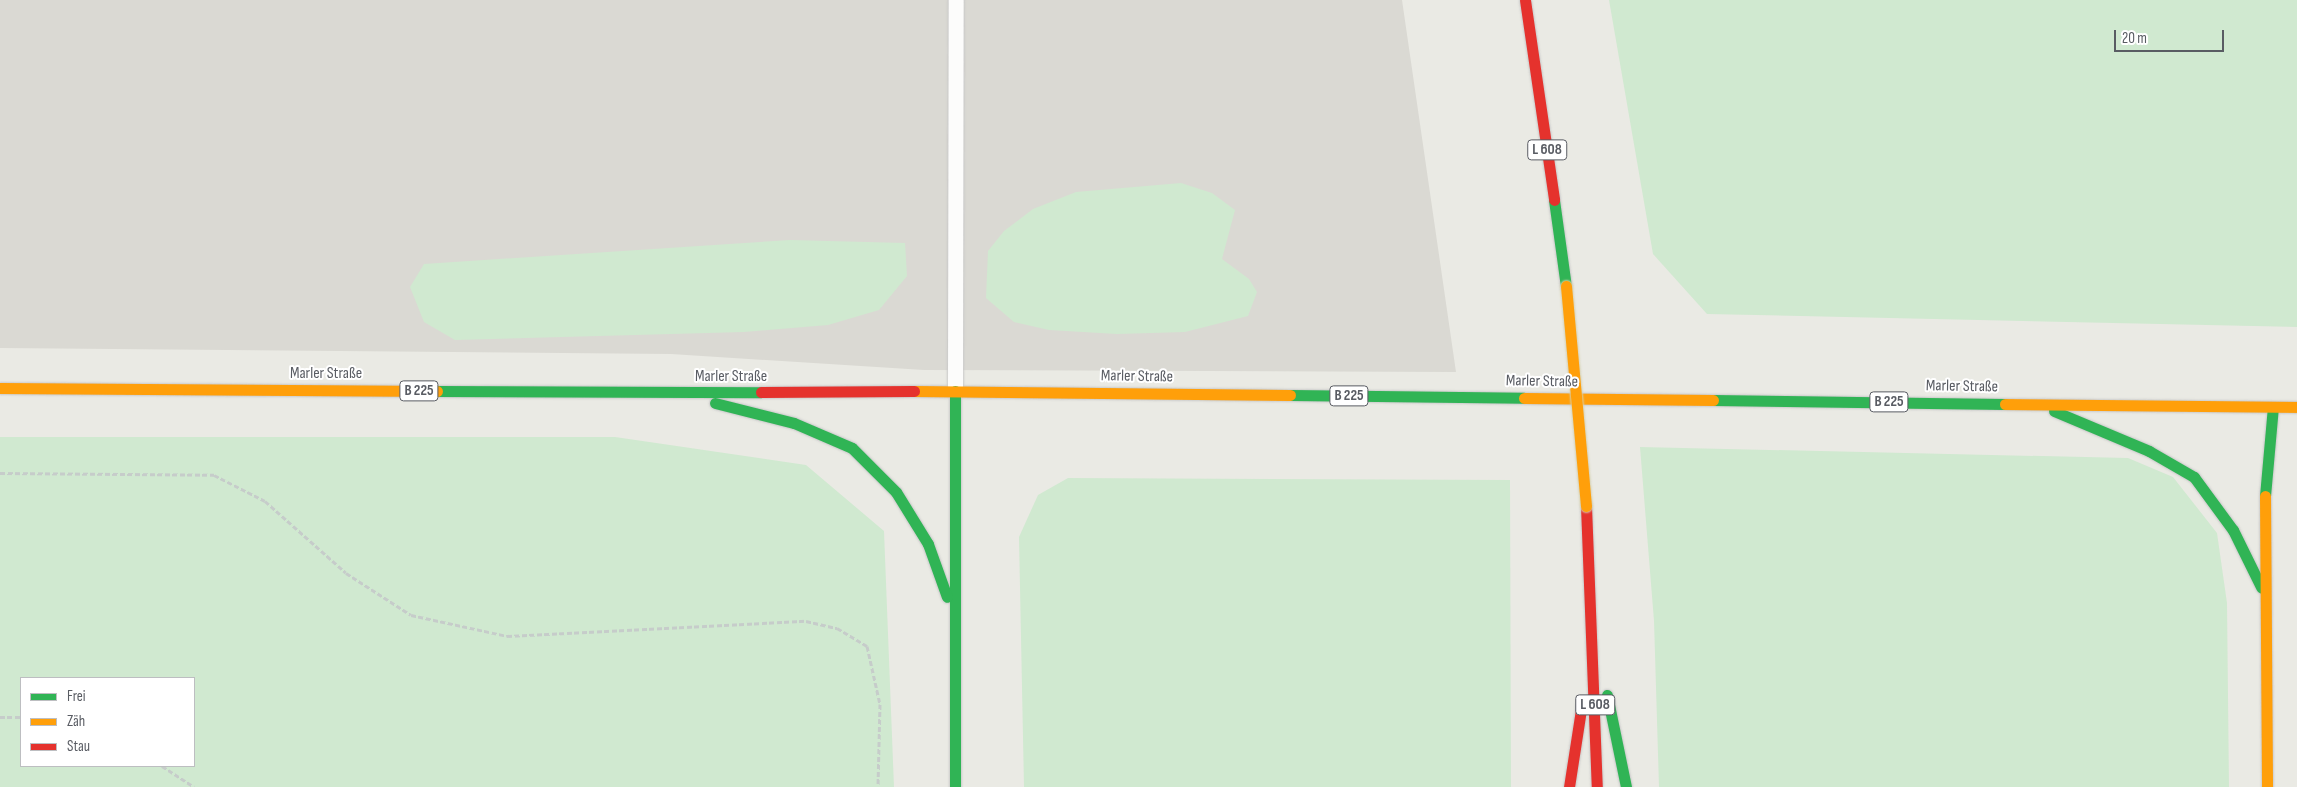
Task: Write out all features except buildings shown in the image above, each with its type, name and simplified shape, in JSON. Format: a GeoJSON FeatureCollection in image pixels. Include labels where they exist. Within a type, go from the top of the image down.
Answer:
{"type":"FeatureCollection","features":[{"type":"Feature","properties":{"kind":"main road","name":"L 608"},"geometry":{"type":"LineString","coordinates":[[1525,0],[1566,286],[1586,506],[1593,622],[1597,787]]}},
{"type":"Feature","properties":{"kind":"main road","name":"Marler Straße"},"geometry":{"type":"LineString","coordinates":[[0,388],[678,393],[955,391],[2273,407]]}},
{"type":"Feature","properties":{"kind":"main road"},"geometry":{"type":"LineString","coordinates":[[955,391],[955,787]]}},
{"type":"Feature","properties":{"kind":"main road"},"geometry":{"type":"LineString","coordinates":[[678,393],[794,423],[852,448],[896,492],[928,544],[954,615]]}},
{"type":"Feature","properties":{"kind":"main road"},"geometry":{"type":"LineString","coordinates":[[2034,404],[2149,451],[2194,477],[2233,530],[2263,590]]}},
{"type":"Feature","properties":{"kind":"main road"},"geometry":{"type":"LineString","coordinates":[[2267,787],[2263,590],[2265,484],[2273,407]]}},
{"type":"Feature","properties":{"kind":"main road","name":"B 225"},"geometry":{"type":"LineString","coordinates":[[2273,407],[2297,407]]}},
{"type":"Feature","properties":{"kind":"main road"},"geometry":{"type":"LineString","coordinates":[[1569,787],[1593,622]]}},
{"type":"Feature","properties":{"kind":"main road"},"geometry":{"type":"LineString","coordinates":[[1593,622],[1626,787]]}},
{"type":"Feature","properties":{"kind":"lane"},"geometry":{"type":"LineString","coordinates":[[955,391],[956,0]]}},
{"type":"Feature","properties":{"kind":"path"},"geometry":{"type":"LineString","coordinates":[[0,472],[214,475],[265,501],[346,573],[411,615],[507,636],[806,621],[837,628],[867,646],[880,704],[878,787]]}},
{"type":"Feature","properties":{"kind":"path"},"geometry":{"type":"LineString","coordinates":[[0,717],[20,717]]}},
{"type":"Feature","properties":{"kind":"path"},"geometry":{"type":"LineString","coordinates":[[164,767],[194,787]]}},
{"type":"Feature","properties":{"kind":"shaded area"},"geometry":{"type":"Polygon","coordinates":[[[0,0],[1402,0],[1456,372],[924,370],[671,354],[0,348],[0,0]]]}},
{"type":"Feature","properties":{"kind":"green space"},"geometry":{"type":"Polygon","coordinates":[[[1609,0],[2297,0],[2297,327],[1707,314],[1653,254],[1609,0]]]}},
{"type":"Feature","properties":{"kind":"green space"},"geometry":{"type":"Polygon","coordinates":[[[1181,183],[1212,193],[1235,210],[1222,259],[1249,279],[1257,292],[1248,316],[1185,332],[1117,334],[1049,330],[1014,322],[986,298],[988,251],[1004,231],[1033,209],[1076,192],[1181,183]]]}},
{"type":"Feature","properties":{"kind":"green space"},"geometry":{"type":"Polygon","coordinates":[[[790,240],[905,243],[907,276],[879,310],[828,325],[744,332],[455,340],[424,322],[410,287],[424,264],[790,240]]]}},
{"type":"Feature","properties":{"kind":"green space"},"geometry":{"type":"Polygon","coordinates":[[[0,437],[615,437],[806,465],[884,531],[894,787],[0,787],[0,437]]]}},
{"type":"Feature","properties":{"kind":"green space"},"geometry":{"type":"Polygon","coordinates":[[[1640,447],[2128,458],[2173,477],[2217,533],[2227,603],[2229,787],[1659,787],[1654,621],[1640,447]]]}},
{"type":"Feature","properties":{"kind":"green space"},"geometry":{"type":"Polygon","coordinates":[[[1068,478],[1510,480],[1511,787],[1024,787],[1019,537],[1038,495],[1068,478]]]}},
{"type":"Feature","properties":{"kind":"traffic: fast"},"geometry":{"type":"LineString","coordinates":[[1554,200],[1566,286]]}},
{"type":"Feature","properties":{"kind":"traffic: fast"},"geometry":{"type":"LineString","coordinates":[[437,391],[761,392]]}},
{"type":"Feature","properties":{"kind":"traffic: fast"},"geometry":{"type":"LineString","coordinates":[[955,391],[955,787]]}},
{"type":"Feature","properties":{"kind":"traffic: fast"},"geometry":{"type":"LineString","coordinates":[[1290,395],[1524,398]]}},
{"type":"Feature","properties":{"kind":"traffic: fast"},"geometry":{"type":"LineString","coordinates":[[1713,400],[2005,404]]}},
{"type":"Feature","properties":{"kind":"traffic: fast"},"geometry":{"type":"LineString","coordinates":[[715,403],[794,423],[852,448],[896,492],[928,544],[947,597]]}},
{"type":"Feature","properties":{"kind":"traffic: fast"},"geometry":{"type":"LineString","coordinates":[[2265,496],[2273,407]]}},
{"type":"Feature","properties":{"kind":"traffic: fast"},"geometry":{"type":"LineString","coordinates":[[2054,411],[2149,451],[2194,477],[2233,530],[2261,587]]}},
{"type":"Feature","properties":{"kind":"traffic: fast"},"geometry":{"type":"LineString","coordinates":[[1607,695],[1626,787]]}},
{"type":"Feature","properties":{"kind":"traffic: slow"},"geometry":{"type":"LineString","coordinates":[[1566,286],[1586,506]]}},
{"type":"Feature","properties":{"kind":"traffic: slow"},"geometry":{"type":"LineString","coordinates":[[0,388],[437,391]]}},
{"type":"Feature","properties":{"kind":"traffic: slow"},"geometry":{"type":"LineString","coordinates":[[914,391],[1290,395]]}},
{"type":"Feature","properties":{"kind":"traffic: slow"},"geometry":{"type":"LineString","coordinates":[[1524,398],[1713,400]]}},
{"type":"Feature","properties":{"kind":"traffic: slow"},"geometry":{"type":"LineString","coordinates":[[2005,404],[2297,407]]}},
{"type":"Feature","properties":{"kind":"traffic: slow"},"geometry":{"type":"LineString","coordinates":[[2265,496],[2267,787]]}},
{"type":"Feature","properties":{"kind":"traffic: jam"},"geometry":{"type":"LineString","coordinates":[[1525,0],[1554,200]]}},
{"type":"Feature","properties":{"kind":"traffic: jam"},"geometry":{"type":"LineString","coordinates":[[761,392],[914,391]]}},
{"type":"Feature","properties":{"kind":"traffic: jam"},"geometry":{"type":"LineString","coordinates":[[1586,506],[1597,787]]}},
{"type":"Feature","properties":{"kind":"traffic: jam"},"geometry":{"type":"LineString","coordinates":[[1569,787],[1582,703]]}}]}
